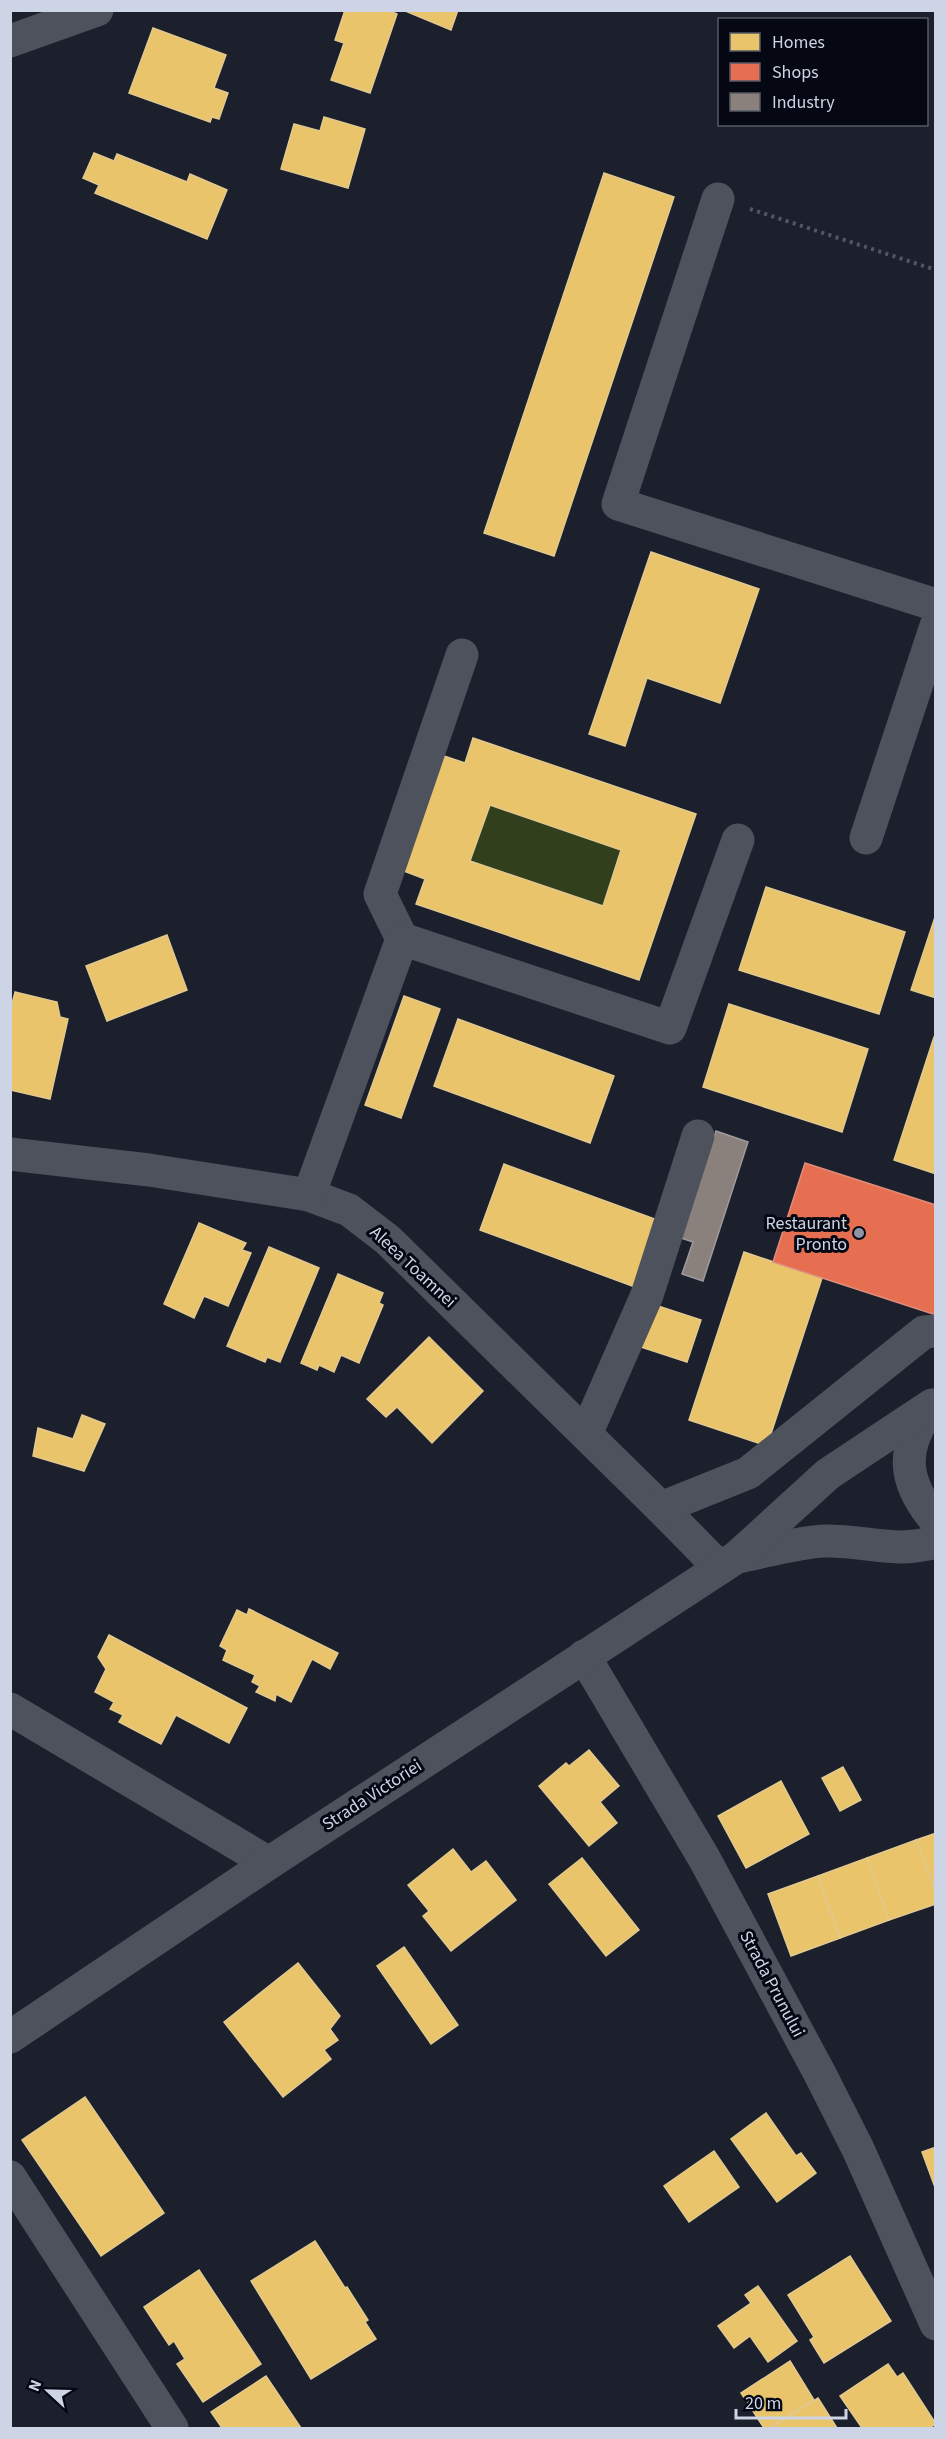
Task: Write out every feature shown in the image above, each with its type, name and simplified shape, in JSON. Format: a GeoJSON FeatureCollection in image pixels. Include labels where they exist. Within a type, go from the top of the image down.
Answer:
{"type":"FeatureCollection","features":[{"type":"Feature","properties":{"kind":"street"},"geometry":{"type":"LineString","coordinates":[[10,41],[97,10]]}},
{"type":"Feature","properties":{"kind":"street"},"geometry":{"type":"LineString","coordinates":[[718,199],[618,504],[936,605]]}},
{"type":"Feature","properties":{"kind":"street"},"geometry":{"type":"LineString","coordinates":[[866,838],[936,626]]}},
{"type":"Feature","properties":{"kind":"street"},"geometry":{"type":"LineString","coordinates":[[462,655],[380,894],[402,939],[670,1028],[738,840]]}},
{"type":"Feature","properties":{"kind":"street"},"geometry":{"type":"LineString","coordinates":[[309,1195],[402,939]]}},
{"type":"Feature","properties":{"kind":"street"},"geometry":{"type":"LineString","coordinates":[[586,1434],[647,1295],[698,1136]]}},
{"type":"Feature","properties":{"kind":"street","name":"Aleea Toamnei"},"geometry":{"type":"LineString","coordinates":[[10,1154],[149,1170],[309,1195],[349,1210],[388,1240],[661,1508],[729,1563]]}},
{"type":"Feature","properties":{"kind":"street"},"geometry":{"type":"LineString","coordinates":[[661,1508],[748,1473],[924,1332],[936,1331]]}},
{"type":"Feature","properties":{"kind":"street"},"geometry":{"type":"LineString","coordinates":[[934,1404],[917,1426],[910,1451],[910,1477],[919,1502],[936,1521]]}},
{"type":"Feature","properties":{"kind":"street"},"geometry":{"type":"LineString","coordinates":[[729,1563],[828,1474],[934,1404]]}},
{"type":"Feature","properties":{"kind":"street"},"geometry":{"type":"LineString","coordinates":[[729,1563],[825,1541],[890,1548],[922,1546],[936,1542]]}},
{"type":"Feature","properties":{"kind":"street","name":"Strada Victoriei"},"geometry":{"type":"LineString","coordinates":[[10,2037],[269,1863],[729,1563]]}},
{"type":"Feature","properties":{"kind":"street","name":"Strada Prunului"},"geometry":{"type":"LineString","coordinates":[[584,1656],[704,1858],[820,2074],[858,2149],[936,2324]]}},
{"type":"Feature","properties":{"kind":"street"},"geometry":{"type":"LineString","coordinates":[[10,1709],[269,1863]]}},
{"type":"Feature","properties":{"kind":"street"},"geometry":{"type":"LineString","coordinates":[[10,2178],[172,2428]]}},
{"type":"Feature","properties":{"kind":"path"},"geometry":{"type":"LineString","coordinates":[[718,199],[936,270]]}},
{"type":"Feature","properties":{"kind":"green space"},"geometry":{"type":"Polygon","coordinates":[[[490,805],[621,850],[603,906],[471,861],[490,805]]]}},
{"type":"Feature","properties":{"kind":"building: Homes"},"geometry":{"type":"Polygon","coordinates":[[[345,10],[387,10],[397,14],[370,93],[331,80],[344,43],[335,40],[345,10]]]}},
{"type":"Feature","properties":{"kind":"building: Homes"},"geometry":{"type":"Polygon","coordinates":[[[403,10],[458,10],[451,30],[403,10]]]}},
{"type":"Feature","properties":{"kind":"building: Homes"},"geometry":{"type":"Polygon","coordinates":[[[153,28],[226,55],[214,88],[228,93],[219,119],[212,117],[210,122],[129,93],[153,28]]]}},
{"type":"Feature","properties":{"kind":"building: Homes"},"geometry":{"type":"Polygon","coordinates":[[[324,117],[365,129],[348,188],[281,169],[294,124],[320,131],[324,117]]]}},
{"type":"Feature","properties":{"kind":"building: Homes"},"geometry":{"type":"Polygon","coordinates":[[[94,153],[114,161],[117,154],[187,182],[190,174],[227,190],[207,239],[95,193],[99,185],[83,178],[94,153]]]}},
{"type":"Feature","properties":{"kind":"building: Homes"},"geometry":{"type":"Polygon","coordinates":[[[604,173],[674,197],[554,556],[484,533],[604,173]]]}},
{"type":"Feature","properties":{"kind":"building: Homes"},"geometry":{"type":"Polygon","coordinates":[[[651,552],[759,589],[720,703],[647,678],[625,746],[589,734],[651,552]]]}},
{"type":"Feature","properties":{"kind":"building: Homes"},"geometry":{"type":"Polygon","coordinates":[[[473,738],[696,814],[639,980],[416,904],[425,879],[404,871],[444,756],[465,763],[473,738]],[[490,805],[470,861],[603,906],[621,850],[490,805]]]}},
{"type":"Feature","properties":{"kind":"building: Homes"},"geometry":{"type":"Polygon","coordinates":[[[766,887],[905,932],[879,1014],[739,970],[766,887]]]}},
{"type":"Feature","properties":{"kind":"building: Homes"},"geometry":{"type":"Polygon","coordinates":[[[936,914],[936,998],[911,990],[936,914]]]}},
{"type":"Feature","properties":{"kind":"building: Homes"},"geometry":{"type":"Polygon","coordinates":[[[167,935],[187,990],[107,1021],[86,966],[167,935]]]}},
{"type":"Feature","properties":{"kind":"building: Homes"},"geometry":{"type":"Polygon","coordinates":[[[15,992],[57,1002],[60,1017],[68,1019],[50,1099],[10,1090],[10,1012],[15,992]]]}},
{"type":"Feature","properties":{"kind":"building: Homes"},"geometry":{"type":"Polygon","coordinates":[[[404,996],[440,1009],[401,1118],[365,1105],[404,996]]]}},
{"type":"Feature","properties":{"kind":"building: Homes"},"geometry":{"type":"Polygon","coordinates":[[[729,1004],[868,1049],[842,1132],[703,1087],[729,1004]]]}},
{"type":"Feature","properties":{"kind":"building: Homes"},"geometry":{"type":"Polygon","coordinates":[[[458,1019],[614,1076],[590,1143],[434,1086],[458,1019]]]}},
{"type":"Feature","properties":{"kind":"building: Homes"},"geometry":{"type":"Polygon","coordinates":[[[934,1037],[936,1037],[936,1174],[894,1160],[934,1037]]]}},
{"type":"Feature","properties":{"kind":"building: Homes"},"geometry":{"type":"Polygon","coordinates":[[[504,1164],[660,1221],[635,1287],[480,1230],[504,1164]]]}},
{"type":"Feature","properties":{"kind":"building: Homes"},"geometry":{"type":"Polygon","coordinates":[[[199,1223],[246,1243],[242,1250],[251,1253],[228,1306],[204,1296],[194,1318],[164,1304],[199,1223]]]}},
{"type":"Feature","properties":{"kind":"building: Homes"},"geometry":{"type":"Polygon","coordinates":[[[269,1247],[319,1268],[280,1362],[267,1357],[265,1362],[227,1346],[269,1247]]]}},
{"type":"Feature","properties":{"kind":"building: Homes"},"geometry":{"type":"Polygon","coordinates":[[[744,1252],[822,1278],[767,1446],[689,1420],[744,1252]]]}},
{"type":"Feature","properties":{"kind":"building: Homes"},"geometry":{"type":"Polygon","coordinates":[[[338,1274],[383,1293],[379,1303],[383,1305],[359,1363],[341,1355],[334,1372],[319,1365],[317,1370],[301,1363],[338,1274]]]}},
{"type":"Feature","properties":{"kind":"building: Homes"},"geometry":{"type":"Polygon","coordinates":[[[655,1305],[701,1320],[687,1362],[641,1347],[655,1305]]]}},
{"type":"Feature","properties":{"kind":"building: Homes"},"geometry":{"type":"Polygon","coordinates":[[[429,1337],[483,1391],[432,1443],[397,1407],[386,1417],[367,1399],[429,1337]]]}},
{"type":"Feature","properties":{"kind":"building: Homes"},"geometry":{"type":"Polygon","coordinates":[[[82,1415],[105,1424],[84,1471],[33,1456],[38,1428],[73,1439],[82,1415]]]}},
{"type":"Feature","properties":{"kind":"building: Homes"},"geometry":{"type":"Polygon","coordinates":[[[249,1609],[338,1653],[330,1669],[312,1659],[291,1702],[276,1694],[275,1701],[256,1692],[260,1686],[252,1682],[255,1675],[223,1660],[227,1650],[220,1646],[237,1610],[247,1615],[249,1609]]]}},
{"type":"Feature","properties":{"kind":"building: Homes"},"geometry":{"type":"Polygon","coordinates":[[[109,1635],[247,1708],[229,1743],[176,1715],[161,1744],[119,1722],[123,1715],[110,1709],[114,1702],[95,1692],[106,1669],[98,1657],[109,1635]]]}},
{"type":"Feature","properties":{"kind":"building: Homes"},"geometry":{"type":"Polygon","coordinates":[[[589,1750],[619,1786],[600,1802],[617,1823],[589,1846],[539,1786],[566,1763],[569,1766],[589,1750]]]}},
{"type":"Feature","properties":{"kind":"building: Homes"},"geometry":{"type":"Polygon","coordinates":[[[843,1767],[861,1800],[840,1811],[822,1778],[843,1767]]]}},
{"type":"Feature","properties":{"kind":"building: Homes"},"geometry":{"type":"Polygon","coordinates":[[[781,1781],[809,1834],[746,1868],[718,1816],[781,1781]]]}},
{"type":"Feature","properties":{"kind":"building: Homes"},"geometry":{"type":"Polygon","coordinates":[[[936,1833],[936,1893],[916,1840],[936,1833]]]}},
{"type":"Feature","properties":{"kind":"building: Homes"},"geometry":{"type":"Polygon","coordinates":[[[916,1840],[936,1893],[936,1904],[889,1920],[867,1858],[916,1840]]]}},
{"type":"Feature","properties":{"kind":"building: Homes"},"geometry":{"type":"Polygon","coordinates":[[[453,1849],[471,1872],[486,1861],[516,1900],[451,1951],[423,1916],[429,1911],[408,1885],[453,1849]]]}},
{"type":"Feature","properties":{"kind":"building: Homes"},"geometry":{"type":"Polygon","coordinates":[[[582,1858],[639,1930],[606,1956],[549,1884],[582,1858]]]}},
{"type":"Feature","properties":{"kind":"building: Homes"},"geometry":{"type":"Polygon","coordinates":[[[867,1858],[889,1920],[840,1938],[818,1876],[867,1858]]]}},
{"type":"Feature","properties":{"kind":"building: Homes"},"geometry":{"type":"Polygon","coordinates":[[[818,1876],[840,1938],[791,1956],[768,1894],[818,1876]]]}},
{"type":"Feature","properties":{"kind":"building: Homes"},"geometry":{"type":"Polygon","coordinates":[[[404,1947],[458,2025],[431,2044],[377,1966],[404,1947]]]}},
{"type":"Feature","properties":{"kind":"building: Homes"},"geometry":{"type":"Polygon","coordinates":[[[298,1963],[340,2016],[330,2029],[338,2040],[324,2050],[331,2059],[283,2097],[224,2022],[298,1963]]]}},
{"type":"Feature","properties":{"kind":"building: Homes"},"geometry":{"type":"Polygon","coordinates":[[[85,2097],[164,2213],[101,2256],[22,2140],[85,2097]]]}},
{"type":"Feature","properties":{"kind":"building: Homes"},"geometry":{"type":"Polygon","coordinates":[[[766,2113],[796,2156],[801,2153],[816,2173],[777,2202],[731,2139],[766,2113]]]}},
{"type":"Feature","properties":{"kind":"building: Homes"},"geometry":{"type":"Polygon","coordinates":[[[936,2147],[936,2190],[922,2152],[936,2147]]]}},
{"type":"Feature","properties":{"kind":"building: Homes"},"geometry":{"type":"Polygon","coordinates":[[[714,2151],[739,2187],[689,2222],[664,2186],[714,2151]]]}},
{"type":"Feature","properties":{"kind":"building: Homes"},"geometry":{"type":"Polygon","coordinates":[[[315,2241],[368,2320],[365,2322],[376,2339],[311,2379],[251,2281],[315,2241]]]}},
{"type":"Feature","properties":{"kind":"building: Homes"},"geometry":{"type":"Polygon","coordinates":[[[850,2256],[891,2321],[824,2363],[810,2340],[814,2337],[788,2295],[850,2256]]]}},
{"type":"Feature","properties":{"kind":"building: Homes"},"geometry":{"type":"Polygon","coordinates":[[[199,2270],[261,2364],[203,2402],[177,2364],[185,2359],[174,2341],[169,2345],[144,2307],[199,2270]]]}},
{"type":"Feature","properties":{"kind":"building: Homes"},"geometry":{"type":"Polygon","coordinates":[[[758,2286],[797,2341],[768,2362],[750,2336],[734,2348],[718,2326],[751,2303],[745,2295],[758,2286]]]}},
{"type":"Feature","properties":{"kind":"building: Homes"},"geometry":{"type":"Polygon","coordinates":[[[790,2361],[814,2400],[769,2428],[764,2428],[741,2393],[790,2361]]]}},
{"type":"Feature","properties":{"kind":"building: Homes"},"geometry":{"type":"Polygon","coordinates":[[[888,2364],[897,2377],[903,2373],[936,2424],[929,2428],[862,2428],[840,2396],[888,2364]]]}},
{"type":"Feature","properties":{"kind":"building: Homes"},"geometry":{"type":"Polygon","coordinates":[[[266,2376],[301,2428],[222,2428],[211,2412],[266,2376]]]}},
{"type":"Feature","properties":{"kind":"building: Homes"},"geometry":{"type":"Polygon","coordinates":[[[818,2398],[837,2428],[770,2428],[818,2398]]]}},
{"type":"Feature","properties":{"kind":"building: Shops","name":"Restaurant Pronto"},"geometry":{"type":"Polygon","coordinates":[[[805,1163],[936,1205],[936,1315],[773,1262],[805,1163]]]}},
{"type":"Feature","properties":{"kind":"building: Industry"},"geometry":{"type":"Polygon","coordinates":[[[716,1131],[748,1142],[703,1281],[682,1274],[693,1242],[681,1238],[716,1131]]]}},
{"type":"Feature","properties":{"kind":"place","name":"Restaurant Pronto"},"geometry":{"type":"Point","coordinates":[859,1233]}}]}
